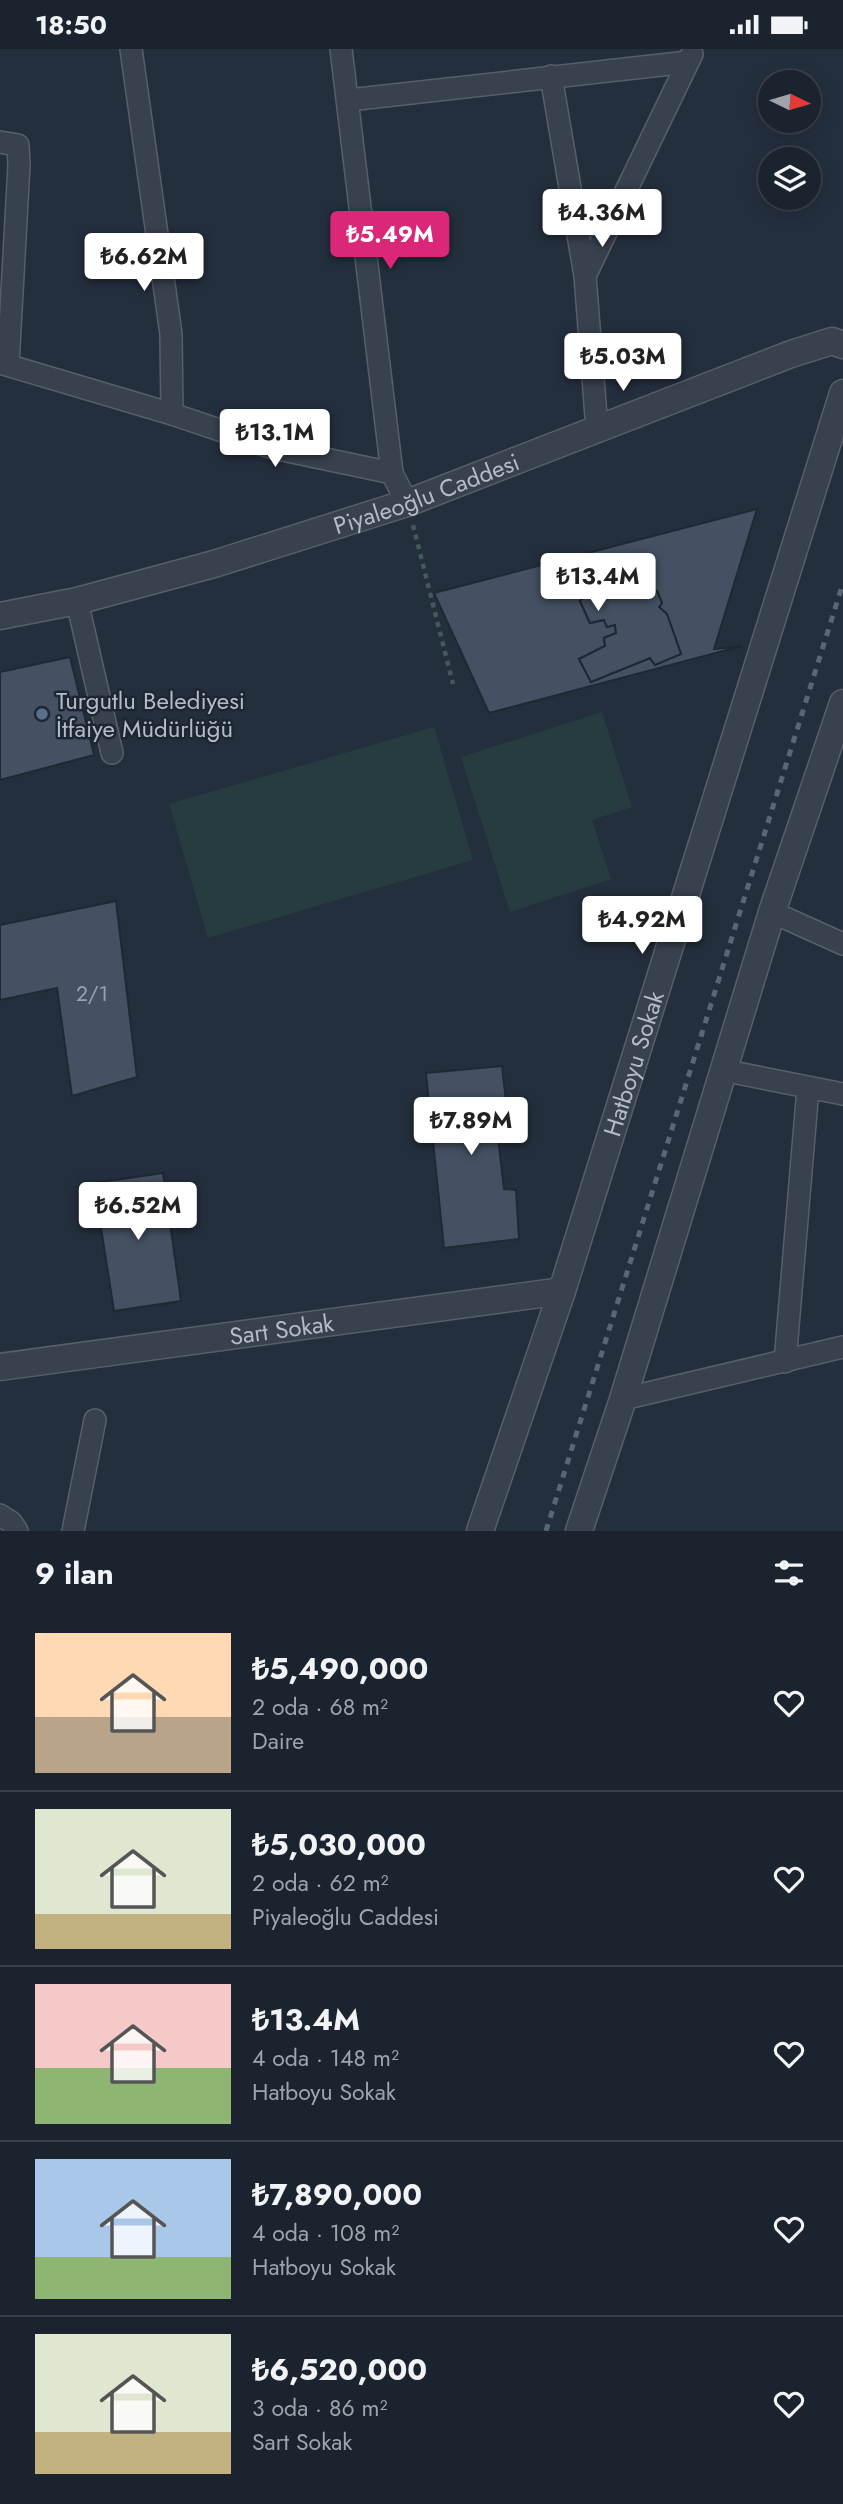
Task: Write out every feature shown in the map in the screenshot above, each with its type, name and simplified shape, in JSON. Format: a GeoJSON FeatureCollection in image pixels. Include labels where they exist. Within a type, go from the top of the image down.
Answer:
{"type":"FeatureCollection","features":[{"type":"Feature","properties":{"kind":"street"},"geometry":{"type":"LineString","coordinates":[[131,49],[171,334],[172,414]]}},
{"type":"Feature","properties":{"kind":"street"},"geometry":{"type":"LineString","coordinates":[[341,49],[392,473],[407,503]]}},
{"type":"Feature","properties":{"kind":"street"},"geometry":{"type":"LineString","coordinates":[[349,100],[551,76],[691,55]]}},
{"type":"Feature","properties":{"kind":"street"},"geometry":{"type":"LineString","coordinates":[[585,276],[691,55]]}},
{"type":"Feature","properties":{"kind":"street"},"geometry":{"type":"LineString","coordinates":[[551,76],[585,276],[597,429]]}},
{"type":"Feature","properties":{"kind":"street"},"geometry":{"type":"LineString","coordinates":[[0,142],[18,145],[19,165],[4,364],[273,447],[392,473]]}},
{"type":"Feature","properties":{"kind":"street","name":"Piyaleoğlu Caddesi"},"geometry":{"type":"LineString","coordinates":[[0,616],[77,601],[214,564],[407,503],[791,354],[832,341],[843,345]]}},
{"type":"Feature","properties":{"kind":"street","name":"Hatboyu Sokak"},"geometry":{"type":"LineString","coordinates":[[480,1531],[562,1291],[843,393]]}},
{"type":"Feature","properties":{"kind":"street"},"geometry":{"type":"LineString","coordinates":[[77,601],[113,753]]}},
{"type":"Feature","properties":{"kind":"street"},"geometry":{"type":"LineString","coordinates":[[579,1531],[623,1399],[772,912],[843,703]]}},
{"type":"Feature","properties":{"kind":"street"},"geometry":{"type":"LineString","coordinates":[[772,912],[843,944]]}},
{"type":"Feature","properties":{"kind":"street"},"geometry":{"type":"LineString","coordinates":[[722,1070],[843,1094]]}},
{"type":"Feature","properties":{"kind":"street"},"geometry":{"type":"LineString","coordinates":[[785,1362],[808,1089]]}},
{"type":"Feature","properties":{"kind":"street","name":"Sart Sokak"},"geometry":{"type":"LineString","coordinates":[[0,1367],[562,1291]]}},
{"type":"Feature","properties":{"kind":"street"},"geometry":{"type":"LineString","coordinates":[[623,1399],[843,1347]]}},
{"type":"Feature","properties":{"kind":"street"},"geometry":{"type":"LineString","coordinates":[[73,1531],[95,1420]]}},
{"type":"Feature","properties":{"kind":"street"},"geometry":{"type":"LineString","coordinates":[[0,1515],[11,1522],[17,1531]]}},
{"type":"Feature","properties":{"kind":"path"},"geometry":{"type":"LineString","coordinates":[[407,503],[453,684]]}},
{"type":"Feature","properties":{"kind":"green space"},"geometry":{"type":"Polygon","coordinates":[[[602,712],[632,807],[592,820],[611,879],[510,912],[461,757],[602,712]]]}},
{"type":"Feature","properties":{"kind":"green space"},"geometry":{"type":"Polygon","coordinates":[[[434,727],[473,860],[208,938],[169,804],[434,727]]]}},
{"type":"Feature","properties":{"kind":"building"},"geometry":{"type":"Polygon","coordinates":[[[757,509],[714,649],[742,646],[489,713],[434,593],[757,509]],[[650,570],[592,590],[580,601],[590,623],[604,620],[607,627],[615,625],[616,633],[604,638],[605,646],[579,659],[591,682],[650,658],[655,665],[681,654],[667,614],[659,607],[662,603],[657,591],[653,593],[650,570]]]}},
{"type":"Feature","properties":{"kind":"building"},"geometry":{"type":"Polygon","coordinates":[[[650,570],[653,593],[657,591],[662,603],[659,607],[667,614],[681,654],[655,665],[650,658],[591,682],[579,659],[605,646],[604,638],[616,633],[615,625],[607,627],[604,620],[590,623],[580,601],[592,590],[650,570]]]}},
{"type":"Feature","properties":{"kind":"building","name":"Turgutlu Belediyesi İtfaiye Müdürlüğü"},"geometry":{"type":"Polygon","coordinates":[[[70,657],[94,755],[0,780],[0,672],[70,657]]]}},
{"type":"Feature","properties":{"kind":"building"},"geometry":{"type":"Polygon","coordinates":[[[116,901],[137,1077],[72,1096],[57,988],[0,1000],[0,925],[116,901]]]}},
{"type":"Feature","properties":{"kind":"building"},"geometry":{"type":"Polygon","coordinates":[[[502,1066],[508,1119],[496,1120],[504,1189],[516,1190],[519,1239],[444,1248],[426,1073],[502,1066]]]}},
{"type":"Feature","properties":{"kind":"building"},"geometry":{"type":"Polygon","coordinates":[[[163,1173],[181,1301],[114,1311],[94,1183],[163,1173]]]}},
{"type":"Feature","properties":{"kind":"railway"},"geometry":{"type":"LineString","coordinates":[[546,1531],[843,583]]}},
{"type":"Feature","properties":{"kind":"place","name":"Turgutlu Belediyesi İtfaiye Müdürlüğü"},"geometry":{"type":"Point","coordinates":[42,714]}}]}
